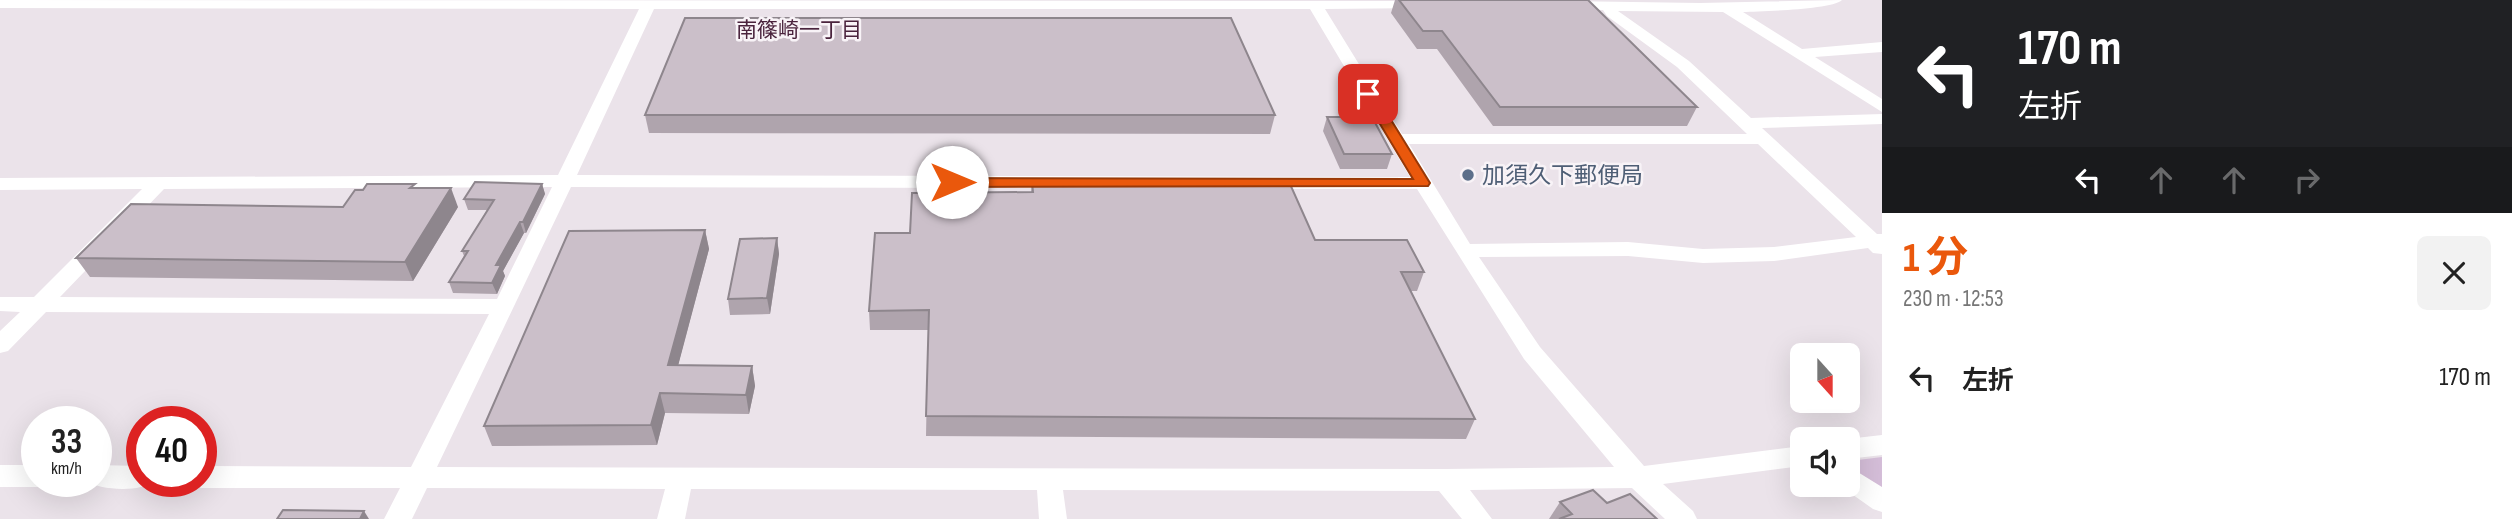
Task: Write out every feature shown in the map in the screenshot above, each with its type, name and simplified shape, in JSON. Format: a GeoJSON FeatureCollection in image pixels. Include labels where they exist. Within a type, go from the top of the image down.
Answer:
{"type":"FeatureCollection","features":[{"type":"Feature","properties":{"kind":"street"},"geometry":{"type":"LineString","coordinates":[[1554,5],[1606,3],[1724,6],[1810,4],[1835,0]]}},
{"type":"Feature","properties":{"kind":"street"},"geometry":{"type":"LineString","coordinates":[[0,15],[19,2]]}},
{"type":"Feature","properties":{"kind":"street"},"geometry":{"type":"LineString","coordinates":[[398,519],[504,307],[649,2]]}},
{"type":"Feature","properties":{"kind":"street"},"geometry":{"type":"LineString","coordinates":[[0,4],[1313,2],[1434,5]]}},
{"type":"Feature","properties":{"kind":"street"},"geometry":{"type":"LineString","coordinates":[[1313,2],[1464,251],[1532,353],[1581,414],[1638,477],[1683,519]]}},
{"type":"Feature","properties":{"kind":"street"},"geometry":{"type":"LineString","coordinates":[[1606,3],[1620,19],[1683,64],[1879,244]]}},
{"type":"Feature","properties":{"kind":"street"},"geometry":{"type":"LineString","coordinates":[[1724,6],[1882,107]]}},
{"type":"Feature","properties":{"kind":"street"},"geometry":{"type":"LineString","coordinates":[[1798,54],[1882,47]]}},
{"type":"Feature","properties":{"kind":"street"},"geometry":{"type":"LineString","coordinates":[[1747,123],[1882,119]]}},
{"type":"Feature","properties":{"kind":"street"},"geometry":{"type":"LineString","coordinates":[[1395,139],[1766,139]]}},
{"type":"Feature","properties":{"kind":"street"},"geometry":{"type":"LineString","coordinates":[[0,184],[564,181],[1423,183]]}},
{"type":"Feature","properties":{"kind":"street"},"geometry":{"type":"LineString","coordinates":[[0,345],[157,185]]}},
{"type":"Feature","properties":{"kind":"street"},"geometry":{"type":"LineString","coordinates":[[1464,251],[1629,249],[1715,255],[1774,254],[1879,244]]}},
{"type":"Feature","properties":{"kind":"street"},"geometry":{"type":"LineString","coordinates":[[0,304],[504,307]]}},
{"type":"Feature","properties":{"kind":"street"},"geometry":{"type":"LineString","coordinates":[[1860,448],[1882,445]]}},
{"type":"Feature","properties":{"kind":"street"},"geometry":{"type":"LineString","coordinates":[[217,477],[1446,480],[1638,477],[1790,458]]}},
{"type":"Feature","properties":{"kind":"street"},"geometry":{"type":"LineString","coordinates":[[0,476],[21,476]]}},
{"type":"Feature","properties":{"kind":"street"},"geometry":{"type":"LineString","coordinates":[[671,519],[680,480]]}},
{"type":"Feature","properties":{"kind":"street"},"geometry":{"type":"LineString","coordinates":[[1049,480],[1053,519]]}},
{"type":"Feature","properties":{"kind":"street"},"geometry":{"type":"LineString","coordinates":[[1446,480],[1478,519]]}},
{"type":"Feature","properties":{"kind":"street"},"geometry":{"type":"LineString","coordinates":[[1860,485],[1882,500]]}},
{"type":"Feature","properties":{"kind":"shaded area"},"geometry":{"type":"Polygon","coordinates":[[[1882,457],[1882,493],[1860,478],[1860,460],[1882,457]]]}},
{"type":"Feature","properties":{"kind":"building"},"geometry":{"type":"Polygon","coordinates":[[[1399,0],[1588,0],[1697,107],[1500,107],[1442,31],[1423,31],[1399,0]]]}},
{"type":"Feature","properties":{"kind":"building"},"geometry":{"type":"Polygon","coordinates":[[[685,18],[1231,18],[1275,115],[645,115],[685,18]]]}},
{"type":"Feature","properties":{"kind":"building"},"geometry":{"type":"Polygon","coordinates":[[[1327,117],[1372,117],[1392,154],[1344,154],[1327,117]]]}},
{"type":"Feature","properties":{"kind":"building"},"geometry":{"type":"Polygon","coordinates":[[[475,182],[542,184],[523,222],[520,222],[496,265],[501,265],[492,283],[449,282],[468,251],[462,251],[494,200],[464,199],[475,182]]]}},
{"type":"Feature","properties":{"kind":"building"},"geometry":{"type":"Polygon","coordinates":[[[1032,182],[1290,184],[1315,240],[1407,240],[1424,272],[1401,272],[1475,419],[926,416],[929,310],[869,311],[875,233],[910,233],[912,193],[1033,192],[1032,182]]]}},
{"type":"Feature","properties":{"kind":"building"},"geometry":{"type":"Polygon","coordinates":[[[367,184],[415,184],[410,188],[451,188],[405,262],[76,258],[131,204],[343,207],[355,190],[363,190],[367,184]]]}},
{"type":"Feature","properties":{"kind":"building"},"geometry":{"type":"Polygon","coordinates":[[[705,230],[668,365],[752,366],[746,395],[660,393],[651,425],[484,426],[569,231],[705,230]]]}},
{"type":"Feature","properties":{"kind":"building"},"geometry":{"type":"Polygon","coordinates":[[[777,238],[767,298],[728,299],[740,239],[777,238]]]}},
{"type":"Feature","properties":{"kind":"building"},"geometry":{"type":"Polygon","coordinates":[[[1593,490],[1607,503],[1630,494],[1657,519],[1559,519],[1572,514],[1560,502],[1593,490]]]}},
{"type":"Feature","properties":{"kind":"building"},"geometry":{"type":"Polygon","coordinates":[[[283,510],[364,511],[360,519],[277,519],[283,510]]]}},
{"type":"Feature","properties":{"kind":"place","name":"加須久下郵便局"},"geometry":{"type":"Point","coordinates":[1468,175]}},
{"type":"Feature","properties":{"kind":"district","name":"南篠崎一丁目"},"geometry":{"type":"Point","coordinates":[799,30]}},
{"type":"Feature","properties":{"kind":"route"},"geometry":{"type":"LineString","coordinates":[[952,182],[1423,183],[1368,94]]}}]}
